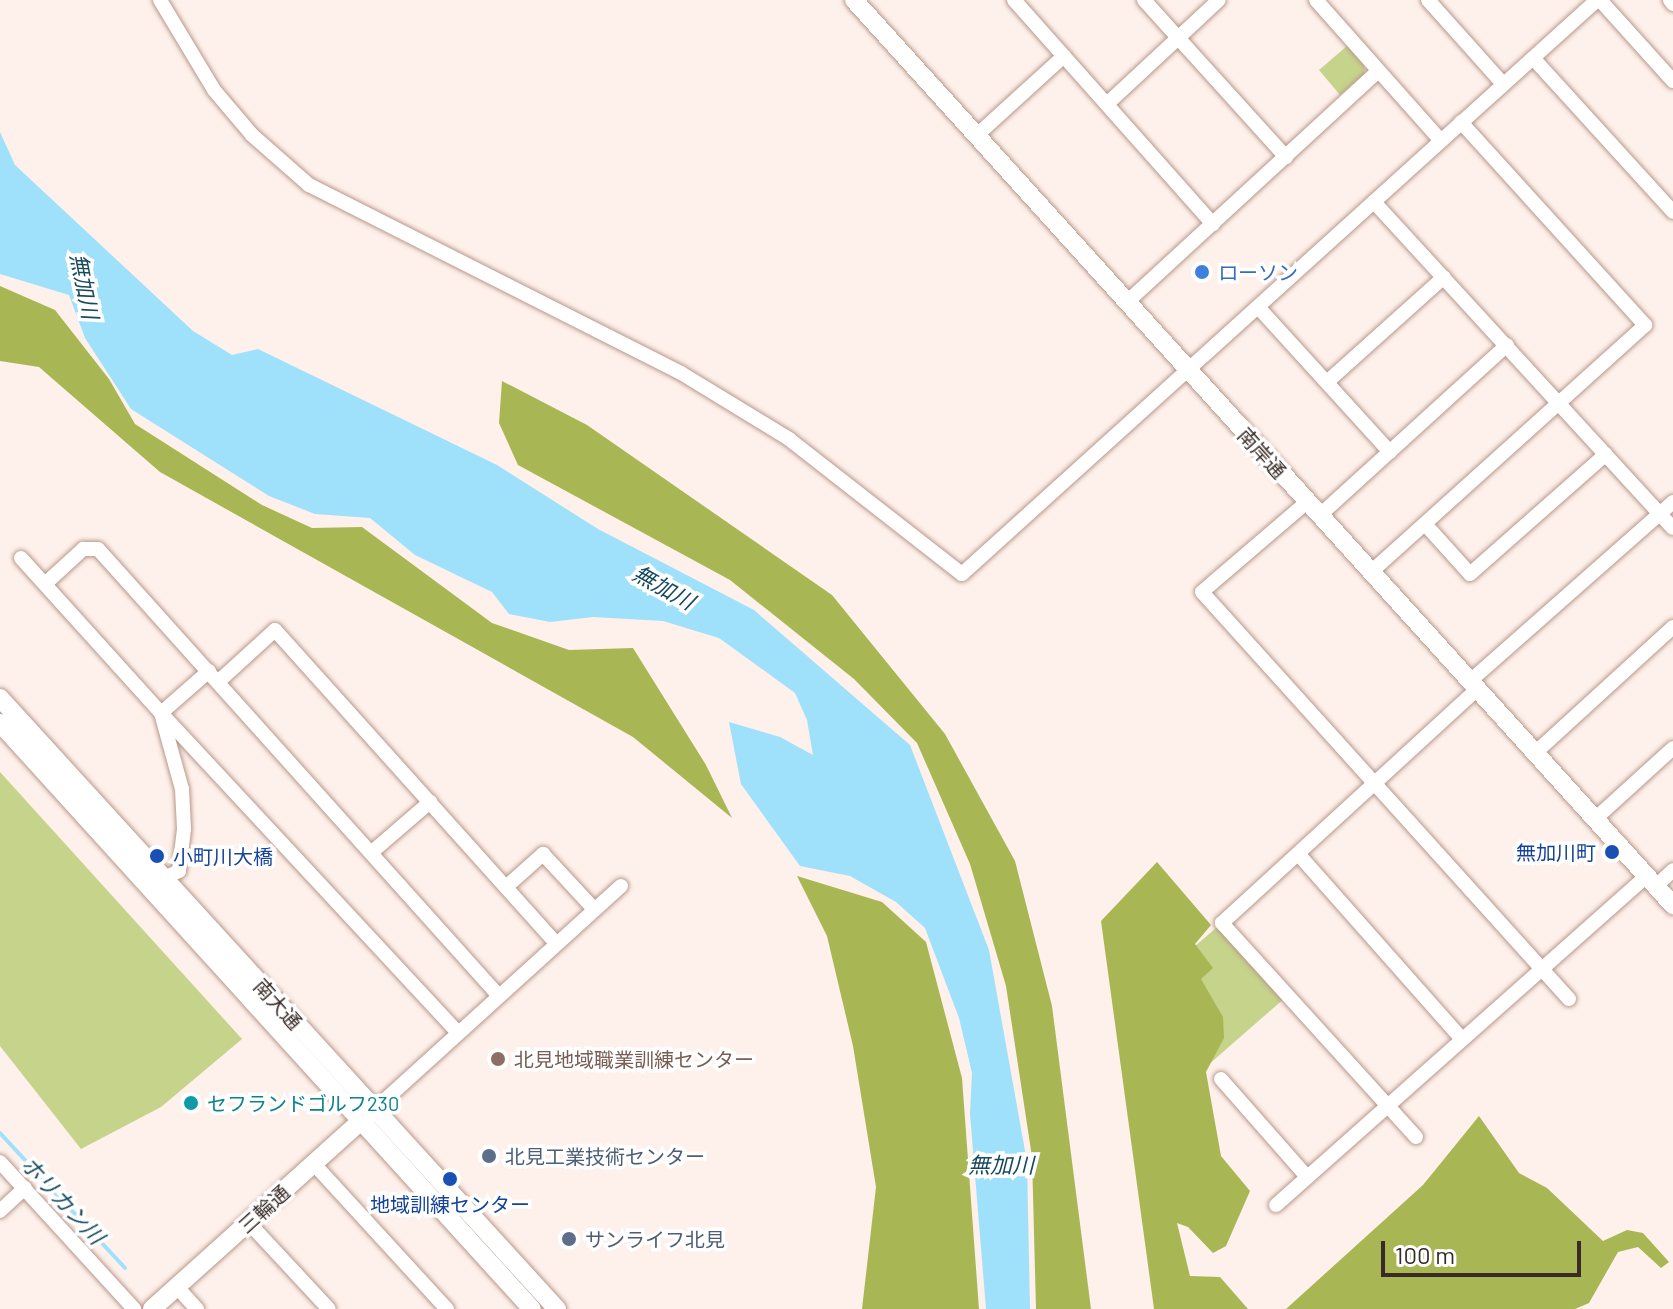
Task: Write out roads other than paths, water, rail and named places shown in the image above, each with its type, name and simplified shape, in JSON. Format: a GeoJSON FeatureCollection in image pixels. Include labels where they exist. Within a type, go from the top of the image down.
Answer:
{"type":"FeatureCollection","features":[{"type":"Feature","properties":{"kind":"street"},"geometry":{"type":"LineString","coordinates":[[160,0],[214,90],[252,135],[309,185],[681,373],[789,439],[962,574],[1592,2],[1673,81]]}},
{"type":"Feature","properties":{"kind":"street","name":"南岸通"},"geometry":{"type":"LineString","coordinates":[[854,0],[1673,905]]}},
{"type":"Feature","properties":{"kind":"street"},"geometry":{"type":"LineString","coordinates":[[1014,0],[1213,224]]}},
{"type":"Feature","properties":{"kind":"street"},"geometry":{"type":"LineString","coordinates":[[1144,0],[1286,157]]}},
{"type":"Feature","properties":{"kind":"street"},"geometry":{"type":"LineString","coordinates":[[1108,103],[1219,0]]}},
{"type":"Feature","properties":{"kind":"street"},"geometry":{"type":"LineString","coordinates":[[1316,0],[1441,141]]}},
{"type":"Feature","properties":{"kind":"street"},"geometry":{"type":"LineString","coordinates":[[1428,0],[1503,84]]}},
{"type":"Feature","properties":{"kind":"street"},"geometry":{"type":"LineString","coordinates":[[976,136],[1064,56]]}},
{"type":"Feature","properties":{"kind":"street"},"geometry":{"type":"LineString","coordinates":[[1533,58],[1673,212]]}},
{"type":"Feature","properties":{"kind":"street"},"geometry":{"type":"LineString","coordinates":[[1126,303],[1377,72]]}},
{"type":"Feature","properties":{"kind":"street"},"geometry":{"type":"LineString","coordinates":[[1371,572],[1645,325],[1461,122]]}},
{"type":"Feature","properties":{"kind":"street"},"geometry":{"type":"LineString","coordinates":[[1374,202],[1673,528]]}},
{"type":"Feature","properties":{"kind":"street"},"geometry":{"type":"LineString","coordinates":[[1327,382],[1444,277]]}},
{"type":"Feature","properties":{"kind":"street"},"geometry":{"type":"LineString","coordinates":[[1258,307],[1390,452]]}},
{"type":"Feature","properties":{"kind":"street"},"geometry":{"type":"LineString","coordinates":[[1507,345],[1390,452],[1202,592],[1569,999]]}},
{"type":"Feature","properties":{"kind":"street"},"geometry":{"type":"LineString","coordinates":[[1425,524],[1470,574],[1606,454]]}},
{"type":"Feature","properties":{"kind":"street"},"geometry":{"type":"LineString","coordinates":[[1416,1137],[1222,923],[1300,856],[1376,785],[1473,686],[1673,502]]}},
{"type":"Feature","properties":{"kind":"street"},"geometry":{"type":"LineString","coordinates":[[45,584],[83,549],[98,549],[498,995]]}},
{"type":"Feature","properties":{"kind":"street"},"geometry":{"type":"LineString","coordinates":[[21,558],[457,1032]]}},
{"type":"Feature","properties":{"kind":"street"},"geometry":{"type":"LineString","coordinates":[[1535,753],[1673,627]]}},
{"type":"Feature","properties":{"kind":"street"},"geometry":{"type":"LineString","coordinates":[[161,713],[275,630],[555,942]]}},
{"type":"Feature","properties":{"kind":"street","name":"南大通"},"geometry":{"type":"LineString","coordinates":[[0,698],[55,771],[155,883],[368,1115],[554,1308]]}},
{"type":"Feature","properties":{"kind":"street"},"geometry":{"type":"LineString","coordinates":[[155,883],[179,871],[184,829],[182,789],[161,713]]}},
{"type":"Feature","properties":{"kind":"street","name":"南大通"},"geometry":{"type":"LineString","coordinates":[[0,723],[55,771]]}},
{"type":"Feature","properties":{"kind":"street"},"geometry":{"type":"LineString","coordinates":[[1595,819],[1673,748]]}},
{"type":"Feature","properties":{"kind":"street"},"geometry":{"type":"LineString","coordinates":[[372,852],[430,802]]}},
{"type":"Feature","properties":{"kind":"street"},"geometry":{"type":"LineString","coordinates":[[506,887],[543,854],[594,909]]}},
{"type":"Feature","properties":{"kind":"street"},"geometry":{"type":"LineString","coordinates":[[1300,856],[1462,1039]]}},
{"type":"Feature","properties":{"kind":"street"},"geometry":{"type":"LineString","coordinates":[[1276,1205],[1542,969],[1651,881],[1673,870]]}},
{"type":"Feature","properties":{"kind":"street"},"geometry":{"type":"LineString","coordinates":[[368,1115],[555,942],[621,886]]}},
{"type":"Feature","properties":{"kind":"street"},"geometry":{"type":"LineString","coordinates":[[1221,1079],[1307,1177]]}},
{"type":"Feature","properties":{"kind":"street","name":"南大通"},"geometry":{"type":"LineString","coordinates":[[368,1115],[532,1309]]}},
{"type":"Feature","properties":{"kind":"street","name":"三輪通"},"geometry":{"type":"LineString","coordinates":[[152,1309],[368,1115]]}},
{"type":"Feature","properties":{"kind":"street"},"geometry":{"type":"LineString","coordinates":[[0,1162],[134,1309]]}},
{"type":"Feature","properties":{"kind":"street"},"geometry":{"type":"LineString","coordinates":[[314,1164],[447,1309]]}},
{"type":"Feature","properties":{"kind":"street"},"geometry":{"type":"LineString","coordinates":[[0,1211],[25,1188]]}},
{"type":"Feature","properties":{"kind":"street"},"geometry":{"type":"LineString","coordinates":[[249,1223],[329,1309]]}},
{"type":"Feature","properties":{"kind":"street"},"geometry":{"type":"LineString","coordinates":[[177,1287],[197,1309]]}},
{"type":"Feature","properties":{"kind":"water","name":"無加川"},"geometry":{"type":"Polygon","coordinates":[[[0,132],[15,165],[193,331],[232,355],[258,349],[497,465],[598,529],[754,610],[910,745],[989,950],[1027,1162],[1030,1309],[986,1309],[970,1114],[972,1073],[959,1018],[925,928],[896,902],[850,876],[800,866],[741,784],[729,722],[780,737],[813,755],[807,720],[795,693],[719,638],[663,621],[593,617],[550,622],[509,614],[492,592],[415,555],[370,518],[315,514],[269,496],[131,409],[85,338],[69,295],[0,274],[0,132]]]}},
{"type":"Feature","properties":{"kind":"waterway","name":"ホリカン川"},"geometry":{"type":"LineString","coordinates":[[0,1133],[125,1268]]}},
{"type":"Feature","properties":{"kind":"place","name":"ローソン"},"geometry":{"type":"Point","coordinates":[1202,272]}},
{"type":"Feature","properties":{"kind":"place","name":"無加川町"},"geometry":{"type":"Point","coordinates":[1612,852]}},
{"type":"Feature","properties":{"kind":"place","name":"小町川大橋"},"geometry":{"type":"Point","coordinates":[157,856]}},
{"type":"Feature","properties":{"kind":"place","name":"北見地域職業訓練センター"},"geometry":{"type":"Point","coordinates":[498,1059]}},
{"type":"Feature","properties":{"kind":"place","name":"セフランドゴルフ230"},"geometry":{"type":"Point","coordinates":[191,1103]}},
{"type":"Feature","properties":{"kind":"place","name":"北見工業技術センター"},"geometry":{"type":"Point","coordinates":[489,1156]}},
{"type":"Feature","properties":{"kind":"place","name":"地域訓練センター"},"geometry":{"type":"Point","coordinates":[450,1179]}},
{"type":"Feature","properties":{"kind":"place","name":"サンライフ北見"},"geometry":{"type":"Point","coordinates":[569,1239]}}]}
